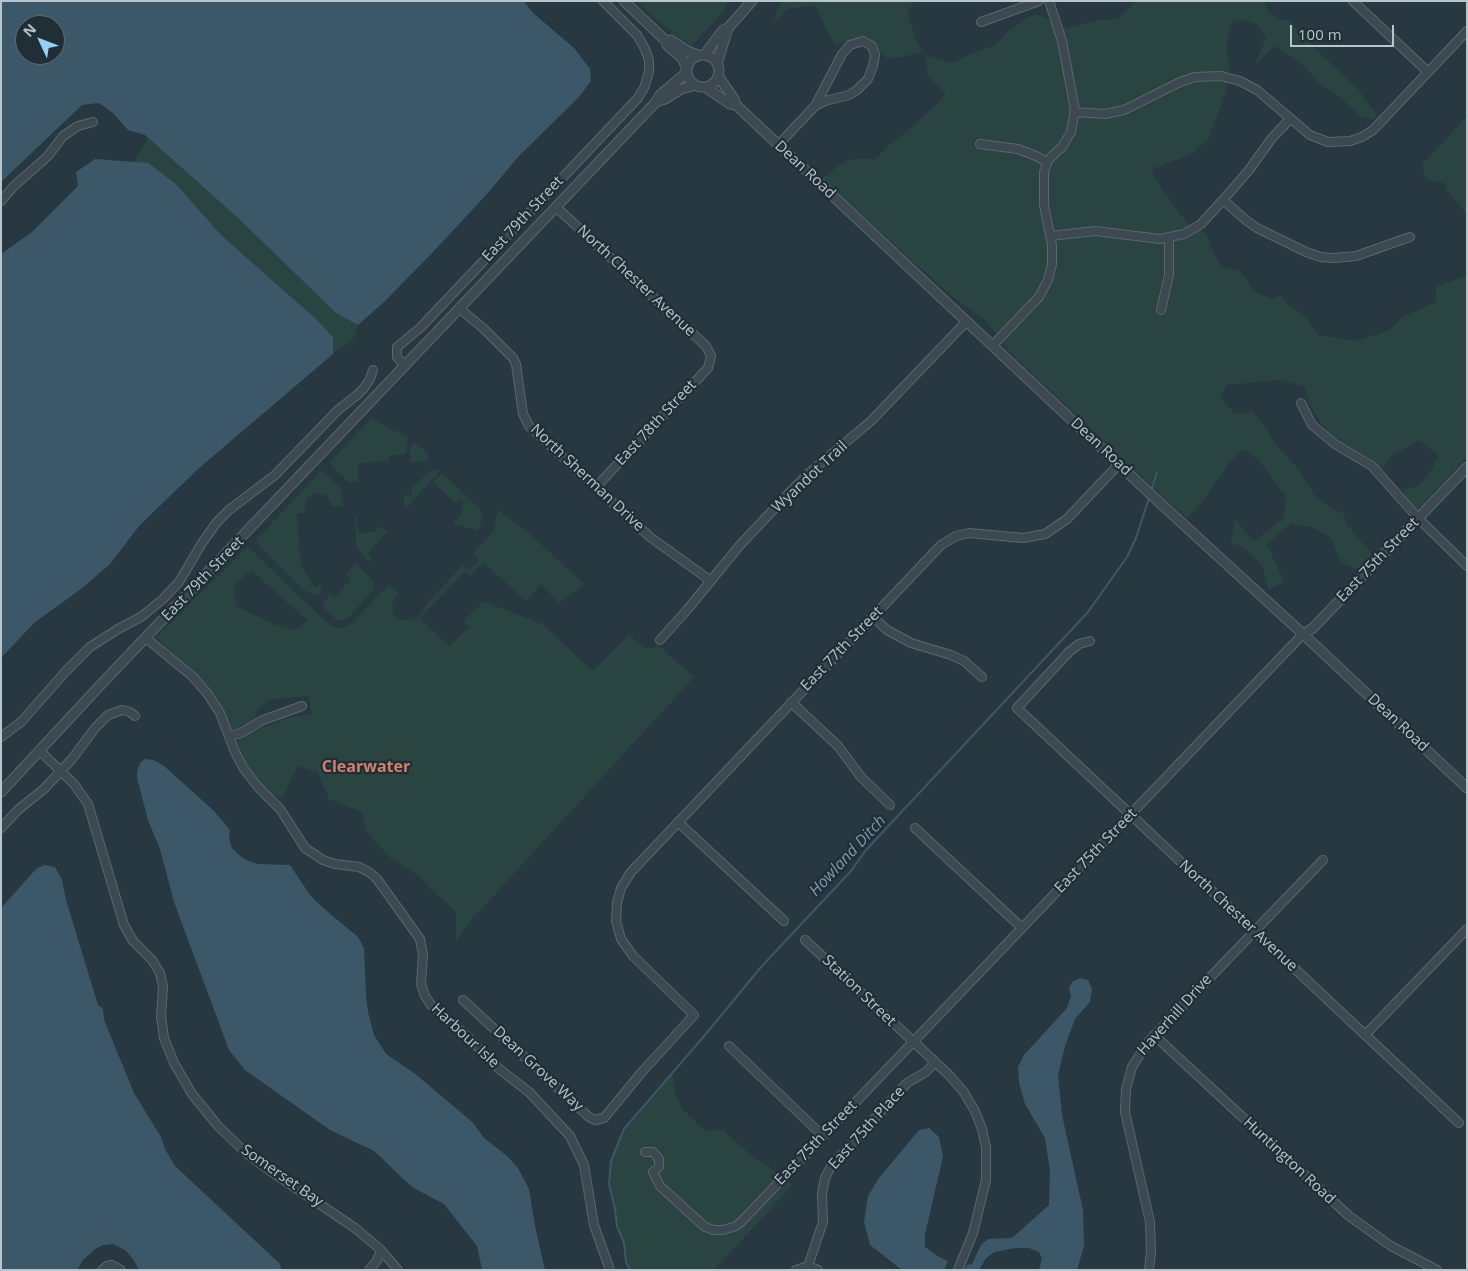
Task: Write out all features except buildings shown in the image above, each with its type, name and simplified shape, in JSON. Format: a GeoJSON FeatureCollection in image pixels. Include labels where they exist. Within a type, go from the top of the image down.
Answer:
{"type":"FeatureCollection","features":[{"type":"Feature","properties":{"kind":"street","name":"East 79th Street"},"geometry":{"type":"LineString","coordinates":[[405,366],[397,357],[397,346],[416,332],[638,98],[646,85],[649,66],[647,54],[640,38],[603,1]]}},
{"type":"Feature","properties":{"kind":"street"},"geometry":{"type":"LineString","coordinates":[[624,1],[683,59],[689,79],[695,85],[705,87],[712,84],[718,76],[718,64],[728,28]]}},
{"type":"Feature","properties":{"kind":"street"},"geometry":{"type":"LineString","coordinates":[[686,70],[692,59],[701,55],[752,1]]}},
{"type":"Feature","properties":{"kind":"street"},"geometry":{"type":"LineString","coordinates":[[981,22],[1040,1]]}},
{"type":"Feature","properties":{"kind":"street"},"geometry":{"type":"LineString","coordinates":[[993,345],[1035,302],[1044,288],[1052,264],[1044,195],[1044,172],[1047,162],[1068,138],[1074,112],[1063,47],[1049,1]]}},
{"type":"Feature","properties":{"kind":"street"},"geometry":{"type":"LineString","coordinates":[[1353,1],[1428,72]]}},
{"type":"Feature","properties":{"kind":"street"},"geometry":{"type":"LineString","coordinates":[[1074,112],[1104,114],[1124,110],[1180,82],[1195,77],[1215,76],[1234,79],[1252,86],[1310,136],[1335,143],[1350,141],[1365,136],[1386,117],[1467,31]]}},
{"type":"Feature","properties":{"kind":"street"},"geometry":{"type":"LineString","coordinates":[[666,41],[671,40],[687,51],[714,59],[718,64]]}},
{"type":"Feature","properties":{"kind":"street"},"geometry":{"type":"LineString","coordinates":[[778,145],[815,106],[846,49],[857,42],[863,41],[870,44],[873,49],[874,61],[872,70],[864,84],[849,95],[825,101],[815,106]]}},
{"type":"Feature","properties":{"kind":"street","name":"East 79th Street"},"geometry":{"type":"LineString","coordinates":[[1,792],[656,102],[660,95],[686,70]]}},
{"type":"Feature","properties":{"kind":"street","name":"Dean Road"},"geometry":{"type":"LineString","coordinates":[[718,76],[736,105],[778,145],[1140,485],[1467,788]]}},
{"type":"Feature","properties":{"kind":"street","name":"East 79th Street"},"geometry":{"type":"LineString","coordinates":[[656,102],[681,89],[695,85]]}},
{"type":"Feature","properties":{"kind":"street","name":"Dean Road"},"geometry":{"type":"LineString","coordinates":[[705,87],[730,104],[736,105]]}},
{"type":"Feature","properties":{"kind":"street"},"geometry":{"type":"LineString","coordinates":[[1050,236],[1095,231],[1154,239],[1169,238],[1193,230],[1249,170],[1272,138],[1290,118]]}},
{"type":"Feature","properties":{"kind":"street"},"geometry":{"type":"LineString","coordinates":[[1,201],[14,186],[48,156],[63,136],[78,126],[92,122]]}},
{"type":"Feature","properties":{"kind":"street"},"geometry":{"type":"LineString","coordinates":[[980,144],[1018,149],[1047,162]]}},
{"type":"Feature","properties":{"kind":"street"},"geometry":{"type":"LineString","coordinates":[[1223,200],[1260,230],[1321,257],[1356,256],[1410,236]]}},
{"type":"Feature","properties":{"kind":"street","name":"North Chester Avenue"},"geometry":{"type":"LineString","coordinates":[[556,207],[706,346],[711,357]]}},
{"type":"Feature","properties":{"kind":"street"},"geometry":{"type":"LineString","coordinates":[[1161,310],[1169,276],[1169,238]]}},
{"type":"Feature","properties":{"kind":"street","name":"North Sherman Drive"},"geometry":{"type":"LineString","coordinates":[[460,309],[483,328],[513,358],[516,366],[523,414],[528,424],[650,537],[711,581]]}},
{"type":"Feature","properties":{"kind":"street","name":"Wyandot Trail"},"geometry":{"type":"LineString","coordinates":[[660,640],[688,610],[740,545],[797,486],[871,421],[967,321]]}},
{"type":"Feature","properties":{"kind":"street","name":"East 78th Street"},"geometry":{"type":"LineString","coordinates":[[596,487],[708,368],[711,357]]}},
{"type":"Feature","properties":{"kind":"street"},"geometry":{"type":"LineString","coordinates":[[1,737],[21,722],[71,665],[90,647],[141,617],[164,599],[179,582],[217,522],[229,510],[275,475],[338,410],[358,395],[370,380],[373,370]]}},
{"type":"Feature","properties":{"kind":"street"},"geometry":{"type":"LineString","coordinates":[[1301,403],[1312,425],[1334,444],[1372,466],[1418,518],[1467,566]]}},
{"type":"Feature","properties":{"kind":"street","name":"East 77th Street"},"geometry":{"type":"LineString","coordinates":[[694,1015],[631,954],[619,933],[616,914],[618,896],[631,872],[936,549],[950,539],[969,533],[1022,538],[1045,534],[1067,519],[1119,464]]}},
{"type":"Feature","properties":{"kind":"street","name":"East 75th Street"},"geometry":{"type":"LineString","coordinates":[[645,1152],[653,1152],[659,1159],[659,1167],[653,1172],[662,1188],[705,1227],[723,1230],[736,1226],[741,1222],[1303,634],[1313,628],[1467,466]]}},
{"type":"Feature","properties":{"kind":"street"},"geometry":{"type":"LineString","coordinates":[[872,617],[911,643],[951,655],[970,666],[982,676]]}},
{"type":"Feature","properties":{"kind":"street","name":"Harbour Isle"},"geometry":{"type":"LineString","coordinates":[[146,638],[201,686],[216,707],[244,769],[258,787],[280,809],[305,848],[323,860],[335,864],[359,867],[369,872],[377,880],[420,940],[423,955],[421,984],[425,996],[431,1005],[464,1033],[498,1068],[529,1092],[570,1136],[580,1153],[585,1167],[596,1231],[610,1270]]}},
{"type":"Feature","properties":{"kind":"street","name":"North Chester Avenue"},"geometry":{"type":"LineString","coordinates":[[1090,641],[1079,644],[1069,652],[1017,708],[1459,1123]]}},
{"type":"Feature","properties":{"kind":"street"},"geometry":{"type":"LineString","coordinates":[[791,702],[838,746],[860,777],[890,806]]}},
{"type":"Feature","properties":{"kind":"street"},"geometry":{"type":"LineString","coordinates":[[229,736],[241,733],[262,720],[302,706]]}},
{"type":"Feature","properties":{"kind":"street"},"geometry":{"type":"LineString","coordinates":[[1,828],[19,809],[44,789],[72,759],[108,715],[122,710],[130,712],[135,716]]}},
{"type":"Feature","properties":{"kind":"street","name":"Somerset Bay"},"geometry":{"type":"LineString","coordinates":[[40,751],[77,787],[88,804],[128,933],[159,970],[163,987],[161,1016],[164,1038],[174,1063],[192,1094],[218,1126],[246,1153],[347,1222],[381,1251],[398,1270]]}},
{"type":"Feature","properties":{"kind":"street"},"geometry":{"type":"LineString","coordinates":[[678,822],[784,921]]}},
{"type":"Feature","properties":{"kind":"street"},"geometry":{"type":"LineString","coordinates":[[915,828],[1022,928]]}},
{"type":"Feature","properties":{"kind":"street","name":"Haverhill Drive"},"geometry":{"type":"LineString","coordinates":[[1149,1270],[1152,1241],[1150,1222],[1127,1128],[1124,1105],[1132,1067],[1154,1036],[1323,860]]}},
{"type":"Feature","properties":{"kind":"street"},"geometry":{"type":"LineString","coordinates":[[1365,1035],[1467,928]]}},
{"type":"Feature","properties":{"kind":"street","name":"Station Street"},"geometry":{"type":"LineString","coordinates":[[805,940],[958,1084],[968,1098],[980,1122],[986,1150],[986,1180],[968,1249],[958,1270]]}},
{"type":"Feature","properties":{"kind":"street","name":"Dean Grove Way"},"geometry":{"type":"LineString","coordinates":[[463,1000],[577,1107],[595,1120],[604,1118],[609,1114],[641,1073],[694,1015]]}},
{"type":"Feature","properties":{"kind":"street","name":"Huntington Road"},"geometry":{"type":"LineString","coordinates":[[1154,1036],[1349,1216],[1391,1246],[1437,1270]]}},
{"type":"Feature","properties":{"kind":"street"},"geometry":{"type":"LineString","coordinates":[[730,1046],[823,1136]]}},
{"type":"Feature","properties":{"kind":"street","name":"East 75th Place"},"geometry":{"type":"LineString","coordinates":[[808,1266],[823,1222],[822,1194],[825,1178],[831,1166],[907,1083],[926,1072],[935,1062]]}},
{"type":"Feature","properties":{"kind":"street"},"geometry":{"type":"LineString","coordinates":[[369,1270],[376,1262],[381,1251]]}},
{"type":"Feature","properties":{"kind":"street"},"geometry":{"type":"LineString","coordinates":[[102,1270],[112,1265],[120,1270]]}},
{"type":"Feature","properties":{"kind":"street"},"geometry":{"type":"LineString","coordinates":[[796,1270],[808,1266],[818,1270]]}},
{"type":"Feature","properties":{"kind":"green space"},"geometry":{"type":"Polygon","coordinates":[[[636,1],[729,1],[722,13],[691,47],[661,24],[636,1]]]}},
{"type":"Feature","properties":{"kind":"green space"},"geometry":{"type":"Polygon","coordinates":[[[781,1],[916,1],[907,11],[916,40],[923,51],[899,58],[886,58],[867,37],[835,44],[816,5],[788,9],[772,23],[781,1]]]}},
{"type":"Feature","properties":{"kind":"green space"},"geometry":{"type":"Polygon","coordinates":[[[1136,1],[1264,1],[1268,12],[1281,20],[1288,20],[1359,90],[1376,114],[1374,120],[1360,116],[1340,97],[1318,82],[1303,65],[1275,46],[1255,65],[1266,38],[1257,24],[1242,19],[1232,22],[1226,44],[1230,68],[1226,91],[1209,138],[1192,154],[1152,169],[1159,185],[1187,223],[1206,233],[1214,254],[1222,267],[1240,271],[1254,291],[1271,299],[1282,295],[1286,303],[1306,317],[1318,335],[1358,341],[1389,330],[1404,316],[1436,302],[1436,287],[1467,275],[1467,457],[1417,510],[1405,497],[1404,490],[1418,486],[1430,472],[1439,456],[1419,440],[1391,456],[1382,470],[1370,458],[1335,437],[1322,425],[1310,406],[1305,387],[1282,380],[1227,385],[1220,398],[1235,414],[1253,412],[1267,429],[1273,441],[1299,470],[1316,498],[1332,509],[1344,514],[1346,524],[1373,555],[1359,571],[1342,563],[1330,537],[1312,527],[1290,524],[1267,544],[1284,582],[1268,590],[1263,566],[1245,548],[1231,543],[1235,520],[1254,541],[1284,518],[1286,497],[1261,463],[1251,453],[1242,450],[1229,463],[1200,505],[1187,519],[1025,367],[986,321],[953,297],[821,179],[845,161],[861,158],[875,160],[890,144],[937,104],[945,94],[927,74],[926,56],[952,63],[995,45],[1006,33],[1025,19],[1036,14],[1067,28],[1100,20],[1118,19],[1136,1]]]}},
{"type":"Feature","properties":{"kind":"green space"},"geometry":{"type":"Polygon","coordinates":[[[1467,116],[1467,215],[1447,191],[1444,183],[1426,179],[1422,165],[1467,116]]]}},
{"type":"Feature","properties":{"kind":"green space"},"geometry":{"type":"Polygon","coordinates":[[[148,138],[238,218],[336,313],[358,325],[353,339],[333,354],[333,337],[221,235],[176,184],[134,161],[148,138]]]}},
{"type":"Feature","properties":{"kind":"green space"},"geometry":{"type":"Polygon","coordinates":[[[372,417],[387,428],[404,434],[408,438],[405,454],[389,456],[389,461],[358,463],[358,482],[349,482],[331,465],[331,461],[372,417]]]}},
{"type":"Feature","properties":{"kind":"green space"},"geometry":{"type":"Polygon","coordinates":[[[416,443],[427,453],[429,457],[426,461],[410,462],[411,444],[416,443]]]}},
{"type":"Feature","properties":{"kind":"green space"},"geometry":{"type":"Polygon","coordinates":[[[432,469],[440,471],[407,507],[404,504],[404,495],[412,495],[412,483],[415,485],[432,469]]]}},
{"type":"Feature","properties":{"kind":"green space"},"geometry":{"type":"Polygon","coordinates":[[[322,470],[341,489],[343,506],[332,506],[327,496],[317,493],[311,495],[306,500],[304,513],[297,513],[299,552],[303,568],[315,588],[320,584],[322,588],[319,594],[314,596],[303,589],[255,541],[322,470]]]}},
{"type":"Feature","properties":{"kind":"green space"},"geometry":{"type":"Polygon","coordinates":[[[442,473],[480,509],[483,519],[477,530],[456,525],[453,522],[462,513],[461,507],[465,503],[461,499],[456,503],[433,482],[442,473]]]}},
{"type":"Feature","properties":{"kind":"green space"},"geometry":{"type":"Polygon","coordinates":[[[498,510],[531,535],[584,584],[559,603],[541,584],[526,601],[483,562],[470,576],[465,572],[420,618],[449,646],[469,627],[463,621],[485,602],[542,624],[593,671],[629,635],[648,649],[658,645],[694,677],[476,913],[456,941],[456,912],[418,875],[389,857],[366,831],[362,812],[329,799],[318,773],[298,766],[282,799],[270,793],[250,771],[236,738],[287,718],[311,714],[309,696],[272,699],[257,709],[255,721],[241,728],[230,730],[222,711],[204,683],[156,637],[248,547],[326,622],[334,627],[343,628],[351,624],[389,584],[398,592],[392,604],[393,614],[400,619],[412,621],[419,616],[428,602],[463,565],[469,570],[479,559],[473,553],[493,532],[498,510]],[[251,570],[234,586],[236,606],[275,625],[295,630],[308,621],[251,570]]]}},
{"type":"Feature","properties":{"kind":"green space"},"geometry":{"type":"Polygon","coordinates":[[[355,517],[357,517],[358,533],[375,532],[381,526],[387,532],[368,553],[372,558],[369,562],[356,547],[355,517]]]}},
{"type":"Feature","properties":{"kind":"green space"},"geometry":{"type":"Polygon","coordinates":[[[356,563],[371,578],[374,585],[373,590],[349,617],[337,620],[323,608],[323,603],[330,594],[334,598],[351,579],[346,574],[356,563]]]}},
{"type":"Feature","properties":{"kind":"green space"},"geometry":{"type":"Polygon","coordinates":[[[672,1072],[676,1095],[682,1109],[705,1132],[713,1129],[725,1132],[757,1160],[769,1166],[793,1185],[714,1270],[630,1270],[626,1262],[624,1243],[617,1226],[609,1184],[611,1161],[624,1129],[672,1072]]]}},
{"type":"Feature","properties":{"kind":"water"},"geometry":{"type":"Polygon","coordinates":[[[1,1],[524,1],[533,13],[574,48],[590,69],[591,81],[579,97],[519,156],[487,194],[433,252],[385,301],[358,325],[336,313],[238,218],[145,135],[128,130],[113,113],[99,103],[82,105],[1,182],[1,1]]]}},
{"type":"Feature","properties":{"kind":"water"},"geometry":{"type":"Polygon","coordinates":[[[95,159],[148,163],[176,184],[221,235],[316,319],[333,337],[333,354],[198,469],[139,526],[110,564],[81,589],[34,623],[1,658],[1,254],[32,232],[78,186],[76,172],[95,159]]]}},
{"type":"Feature","properties":{"kind":"water"},"geometry":{"type":"Polygon","coordinates":[[[145,759],[153,760],[163,765],[214,811],[230,830],[229,839],[232,848],[239,855],[257,864],[290,865],[310,895],[358,937],[364,948],[366,996],[374,1035],[386,1054],[414,1073],[457,1109],[473,1123],[484,1138],[507,1156],[518,1168],[529,1189],[545,1270],[482,1270],[477,1246],[444,1204],[412,1187],[374,1151],[330,1130],[245,1070],[229,1050],[174,902],[160,849],[148,820],[137,778],[140,763],[145,759]]]}},
{"type":"Feature","properties":{"kind":"water"},"geometry":{"type":"Polygon","coordinates":[[[45,865],[55,867],[62,880],[66,900],[98,1005],[103,1009],[104,1020],[134,1093],[161,1137],[165,1149],[175,1166],[279,1263],[282,1270],[139,1270],[125,1250],[113,1244],[103,1245],[95,1249],[83,1260],[77,1270],[1,1270],[1,908],[37,868],[45,865]]]}},
{"type":"Feature","properties":{"kind":"water"},"geometry":{"type":"Polygon","coordinates":[[[1080,978],[1088,980],[1092,989],[1090,1002],[1075,1019],[1065,1046],[1058,1075],[1062,1115],[1083,1210],[1084,1246],[1077,1270],[1039,1270],[1042,1258],[1039,1252],[1029,1248],[1015,1248],[995,1252],[986,1258],[979,1270],[964,1270],[967,1265],[972,1264],[981,1245],[988,1239],[1012,1238],[1049,1205],[1050,1171],[1045,1138],[1025,1104],[1019,1083],[1018,1067],[1024,1055],[1067,1008],[1071,996],[1069,988],[1072,982],[1080,978]]]}},
{"type":"Feature","properties":{"kind":"water"},"geometry":{"type":"Polygon","coordinates":[[[929,1128],[939,1137],[943,1157],[925,1234],[925,1247],[948,1261],[944,1270],[902,1270],[870,1245],[864,1222],[868,1196],[879,1178],[919,1130],[929,1128]]]}},
{"type":"Feature","properties":{"kind":"waterway","name":"Howland Ditch"},"geometry":{"type":"LineString","coordinates":[[1151,491],[1157,472]]}},
{"type":"Feature","properties":{"kind":"waterway","name":"Howland Ditch"},"geometry":{"type":"LineString","coordinates":[[630,1270],[626,1262],[624,1243],[617,1226],[609,1184],[611,1161],[624,1129],[761,967],[851,871],[866,850],[1088,612],[1127,557],[1136,538],[1149,498]]}},
{"type":"Feature","properties":{"kind":"district","name":"Clearwater"},"geometry":{"type":"Point","coordinates":[366,767]}}]}
